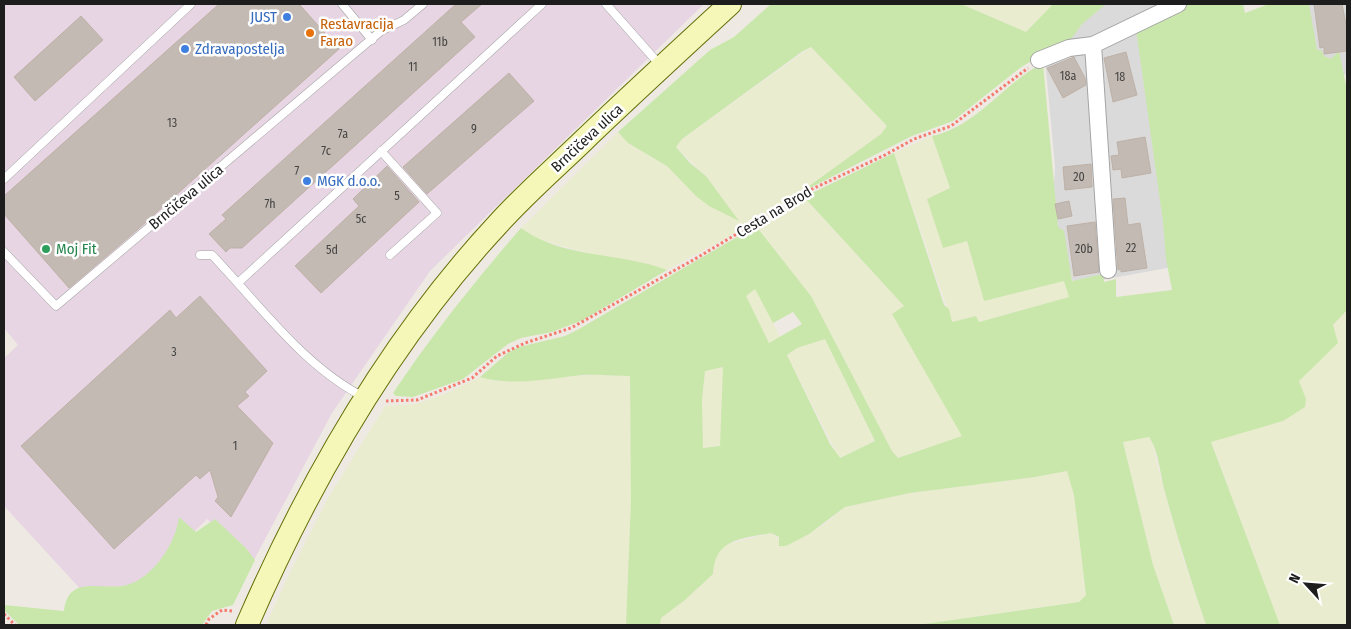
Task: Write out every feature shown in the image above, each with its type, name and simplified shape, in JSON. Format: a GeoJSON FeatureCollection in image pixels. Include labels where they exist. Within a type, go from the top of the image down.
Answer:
{"type":"FeatureCollection","features":[{"type":"Feature","properties":{"kind":"street","name":"Brnčičeva ulica"},"geometry":{"type":"LineString","coordinates":[[247,625],[285,543],[366,398],[412,331],[465,262],[498,224],[730,4]]}},
{"type":"Feature","properties":{"kind":"street"},"geometry":{"type":"LineString","coordinates":[[1039,60],[1069,48],[1093,44],[1178,4]]}},
{"type":"Feature","properties":{"kind":"street"},"geometry":{"type":"LineString","coordinates":[[1093,44],[1108,270]]}},
{"type":"Feature","properties":{"kind":"lane"},"geometry":{"type":"LineString","coordinates":[[4,179],[191,4]]}},
{"type":"Feature","properties":{"kind":"lane"},"geometry":{"type":"LineString","coordinates":[[342,4],[372,40]]}},
{"type":"Feature","properties":{"kind":"lane","name":"Brnčičeva ulica"},"geometry":{"type":"LineString","coordinates":[[4,252],[56,306],[381,32],[404,20],[423,4]]}},
{"type":"Feature","properties":{"kind":"lane"},"geometry":{"type":"LineString","coordinates":[[239,282],[542,4]]}},
{"type":"Feature","properties":{"kind":"lane"},"geometry":{"type":"LineString","coordinates":[[606,4],[662,67]]}},
{"type":"Feature","properties":{"kind":"lane"},"geometry":{"type":"LineString","coordinates":[[381,151],[437,212],[390,255]]}},
{"type":"Feature","properties":{"kind":"lane"},"geometry":{"type":"LineString","coordinates":[[200,255],[212,255],[310,360],[350,390],[366,398]]}},
{"type":"Feature","properties":{"kind":"path","name":"Cesta na Brod"},"geometry":{"type":"LineString","coordinates":[[366,398],[378,401],[417,400],[472,378],[497,356],[525,343],[571,328],[695,259],[810,190],[885,156],[914,139],[951,126],[1039,60]]}},
{"type":"Feature","properties":{"kind":"path"},"geometry":{"type":"LineString","coordinates":[[4,614],[15,625]]}},
{"type":"Feature","properties":{"kind":"shaded area"},"geometry":{"type":"Polygon","coordinates":[[[4,4],[704,4],[430,271],[332,413],[253,562],[207,519],[107,618],[4,506],[4,358],[18,345],[4,328],[4,4]]]}},
{"type":"Feature","properties":{"kind":"shaded area"},"geometry":{"type":"Polygon","coordinates":[[[1095,4],[1179,4],[1173,267],[1074,285],[1055,220],[1053,203],[1055,166],[1044,49],[1095,4]]]}},
{"type":"Feature","properties":{"kind":"shaded area"},"geometry":{"type":"Polygon","coordinates":[[[1304,4],[1347,4],[1347,74],[1337,76],[1313,52],[1304,4]]]}},
{"type":"Feature","properties":{"kind":"green space"},"geometry":{"type":"Polygon","coordinates":[[[771,4],[961,4],[1026,32],[1053,4],[1106,4],[1082,24],[1068,43],[1041,55],[1020,68],[953,121],[912,136],[798,194],[881,134],[887,126],[811,47],[803,51],[682,139],[676,147],[690,163],[706,176],[739,221],[709,206],[696,196],[667,166],[628,143],[618,132],[710,50],[734,37],[771,4]]]}},
{"type":"Feature","properties":{"kind":"green space"},"geometry":{"type":"Polygon","coordinates":[[[961,4],[1053,4],[1026,32],[961,4]]]}},
{"type":"Feature","properties":{"kind":"green space"},"geometry":{"type":"Polygon","coordinates":[[[1184,4],[1243,4],[1245,13],[1269,4],[1309,4],[1317,50],[1321,50],[1324,56],[1331,59],[1339,51],[1347,90],[1347,310],[1333,325],[1338,343],[1299,381],[1306,399],[1305,407],[1283,421],[1211,442],[1280,625],[1206,625],[1174,526],[1157,456],[1149,437],[1123,442],[1153,565],[1174,625],[917,625],[1079,602],[1086,595],[1074,495],[1067,471],[1035,477],[910,493],[845,507],[809,534],[786,546],[779,546],[779,537],[771,533],[740,539],[732,542],[719,553],[713,574],[685,600],[661,618],[660,625],[626,625],[631,500],[630,376],[584,375],[519,382],[480,377],[509,352],[519,347],[565,336],[579,329],[756,226],[811,296],[892,451],[898,458],[962,436],[892,314],[904,306],[804,197],[894,153],[944,305],[949,309],[952,322],[976,316],[979,322],[1069,297],[1064,281],[984,301],[967,241],[943,248],[927,199],[950,188],[932,136],[962,124],[1015,82],[1043,63],[1058,227],[1064,231],[1072,281],[1103,274],[1104,282],[1116,279],[1116,297],[1172,290],[1166,259],[1163,222],[1136,29],[1184,4]],[[755,289],[746,296],[769,343],[802,324],[793,312],[773,323],[755,289]],[[825,339],[797,348],[787,355],[830,444],[840,458],[875,441],[825,339]],[[723,367],[705,371],[702,400],[703,448],[720,446],[723,367]]]}},
{"type":"Feature","properties":{"kind":"green space"},"geometry":{"type":"Polygon","coordinates":[[[811,47],[887,126],[881,134],[798,194],[733,234],[667,270],[593,255],[535,238],[521,228],[618,132],[628,143],[667,166],[696,196],[738,220],[706,176],[676,147],[682,139],[811,47]]]}},
{"type":"Feature","properties":{"kind":"green space"},"geometry":{"type":"Polygon","coordinates":[[[932,136],[950,189],[927,200],[958,243],[967,241],[984,301],[1064,280],[1069,297],[978,322],[976,316],[952,322],[894,153],[932,136]]]}},
{"type":"Feature","properties":{"kind":"green space"},"geometry":{"type":"Polygon","coordinates":[[[804,197],[904,306],[892,314],[963,436],[898,458],[892,451],[811,296],[756,226],[804,197]]]}},
{"type":"Feature","properties":{"kind":"green space"},"geometry":{"type":"Polygon","coordinates":[[[521,228],[537,238],[555,245],[649,264],[667,270],[583,320],[552,332],[521,338],[508,344],[463,379],[413,397],[396,396],[393,393],[439,329],[521,228]]]}},
{"type":"Feature","properties":{"kind":"green space"},"geometry":{"type":"Polygon","coordinates":[[[755,288],[780,337],[769,343],[746,296],[755,288]]]}},
{"type":"Feature","properties":{"kind":"green space"},"geometry":{"type":"Polygon","coordinates":[[[1347,310],[1347,625],[1280,625],[1211,441],[1283,421],[1306,399],[1299,381],[1312,367],[1333,325],[1347,310]]]}},
{"type":"Feature","properties":{"kind":"green space"},"geometry":{"type":"Polygon","coordinates":[[[825,339],[875,441],[839,458],[787,355],[797,348],[825,339]]]}},
{"type":"Feature","properties":{"kind":"green space"},"geometry":{"type":"Polygon","coordinates":[[[724,367],[720,446],[703,448],[702,400],[705,370],[724,367]]]}},
{"type":"Feature","properties":{"kind":"green space"},"geometry":{"type":"Polygon","coordinates":[[[593,375],[630,376],[631,500],[626,625],[271,625],[267,622],[328,498],[385,406],[416,404],[447,393],[480,377],[496,381],[516,381],[593,375]]]}},
{"type":"Feature","properties":{"kind":"green space"},"geometry":{"type":"Polygon","coordinates":[[[1149,437],[1153,443],[1183,558],[1206,625],[1174,625],[1153,565],[1123,441],[1149,437]]]}},
{"type":"Feature","properties":{"kind":"green space"},"geometry":{"type":"Polygon","coordinates":[[[1067,471],[1074,495],[1086,595],[1079,602],[917,625],[660,625],[661,618],[685,600],[713,574],[714,559],[725,545],[771,533],[786,546],[825,524],[845,507],[910,493],[1035,477],[1067,471]]]}},
{"type":"Feature","properties":{"kind":"green space"},"geometry":{"type":"Polygon","coordinates":[[[179,517],[196,532],[215,519],[246,548],[255,560],[233,605],[212,611],[202,625],[19,625],[4,610],[4,605],[64,611],[67,600],[72,592],[79,588],[127,585],[137,581],[146,575],[162,558],[173,538],[179,517]]]}},
{"type":"Feature","properties":{"kind":"building"},"geometry":{"type":"Polygon","coordinates":[[[219,4],[299,4],[339,49],[137,230],[69,288],[4,214],[4,196],[219,4]]]}},
{"type":"Feature","properties":{"kind":"building"},"geometry":{"type":"Polygon","coordinates":[[[456,4],[482,4],[461,22],[475,37],[242,248],[230,248],[226,252],[209,234],[226,219],[222,215],[456,4]]]}},
{"type":"Feature","properties":{"kind":"building"},"geometry":{"type":"Polygon","coordinates":[[[1314,4],[1342,4],[1347,29],[1347,51],[1324,54],[1324,47],[1320,48],[1314,4]]]}},
{"type":"Feature","properties":{"kind":"building"},"geometry":{"type":"Polygon","coordinates":[[[81,16],[103,40],[35,101],[14,77],[81,16]]]}},
{"type":"Feature","properties":{"kind":"building"},"geometry":{"type":"Polygon","coordinates":[[[1126,52],[1137,95],[1113,102],[1104,58],[1126,52]]]}},
{"type":"Feature","properties":{"kind":"building"},"geometry":{"type":"Polygon","coordinates":[[[1074,57],[1085,78],[1086,85],[1063,98],[1047,68],[1074,57]]]}},
{"type":"Feature","properties":{"kind":"building"},"geometry":{"type":"Polygon","coordinates":[[[509,73],[534,101],[427,194],[403,167],[509,73]]]}},
{"type":"Feature","properties":{"kind":"building"},"geometry":{"type":"Polygon","coordinates":[[[1145,137],[1151,173],[1122,178],[1121,169],[1113,170],[1111,156],[1119,155],[1117,142],[1145,137]]]}},
{"type":"Feature","properties":{"kind":"building"},"geometry":{"type":"Polygon","coordinates":[[[1091,164],[1092,187],[1065,190],[1063,167],[1091,164]]]}},
{"type":"Feature","properties":{"kind":"building"},"geometry":{"type":"Polygon","coordinates":[[[387,166],[419,202],[321,293],[295,266],[359,206],[353,199],[387,166]]]}},
{"type":"Feature","properties":{"kind":"building"},"geometry":{"type":"Polygon","coordinates":[[[1125,198],[1128,225],[1140,223],[1147,268],[1121,272],[1121,269],[1118,270],[1113,199],[1125,198]]]}},
{"type":"Feature","properties":{"kind":"building"},"geometry":{"type":"Polygon","coordinates":[[[1069,201],[1072,216],[1058,219],[1055,204],[1069,201]]]}},
{"type":"Feature","properties":{"kind":"building"},"geometry":{"type":"Polygon","coordinates":[[[1095,222],[1099,272],[1074,276],[1067,226],[1095,222]]]}},
{"type":"Feature","properties":{"kind":"building"},"geometry":{"type":"Polygon","coordinates":[[[200,296],[267,371],[245,392],[249,396],[237,406],[273,443],[231,517],[215,501],[218,497],[210,470],[200,479],[196,475],[114,549],[21,446],[170,310],[176,318],[200,296]]]}},
{"type":"Feature","properties":{"kind":"place","name":"JUST"},"geometry":{"type":"Point","coordinates":[287,17]}},
{"type":"Feature","properties":{"kind":"place","name":"Restavracija Farao"},"geometry":{"type":"Point","coordinates":[310,33]}},
{"type":"Feature","properties":{"kind":"place","name":"Zdravapostelja"},"geometry":{"type":"Point","coordinates":[185,49]}},
{"type":"Feature","properties":{"kind":"place","name":"MGK d.o.o."},"geometry":{"type":"Point","coordinates":[307,181]}},
{"type":"Feature","properties":{"kind":"place","name":"Moj Fit"},"geometry":{"type":"Point","coordinates":[46,249]}}]}
